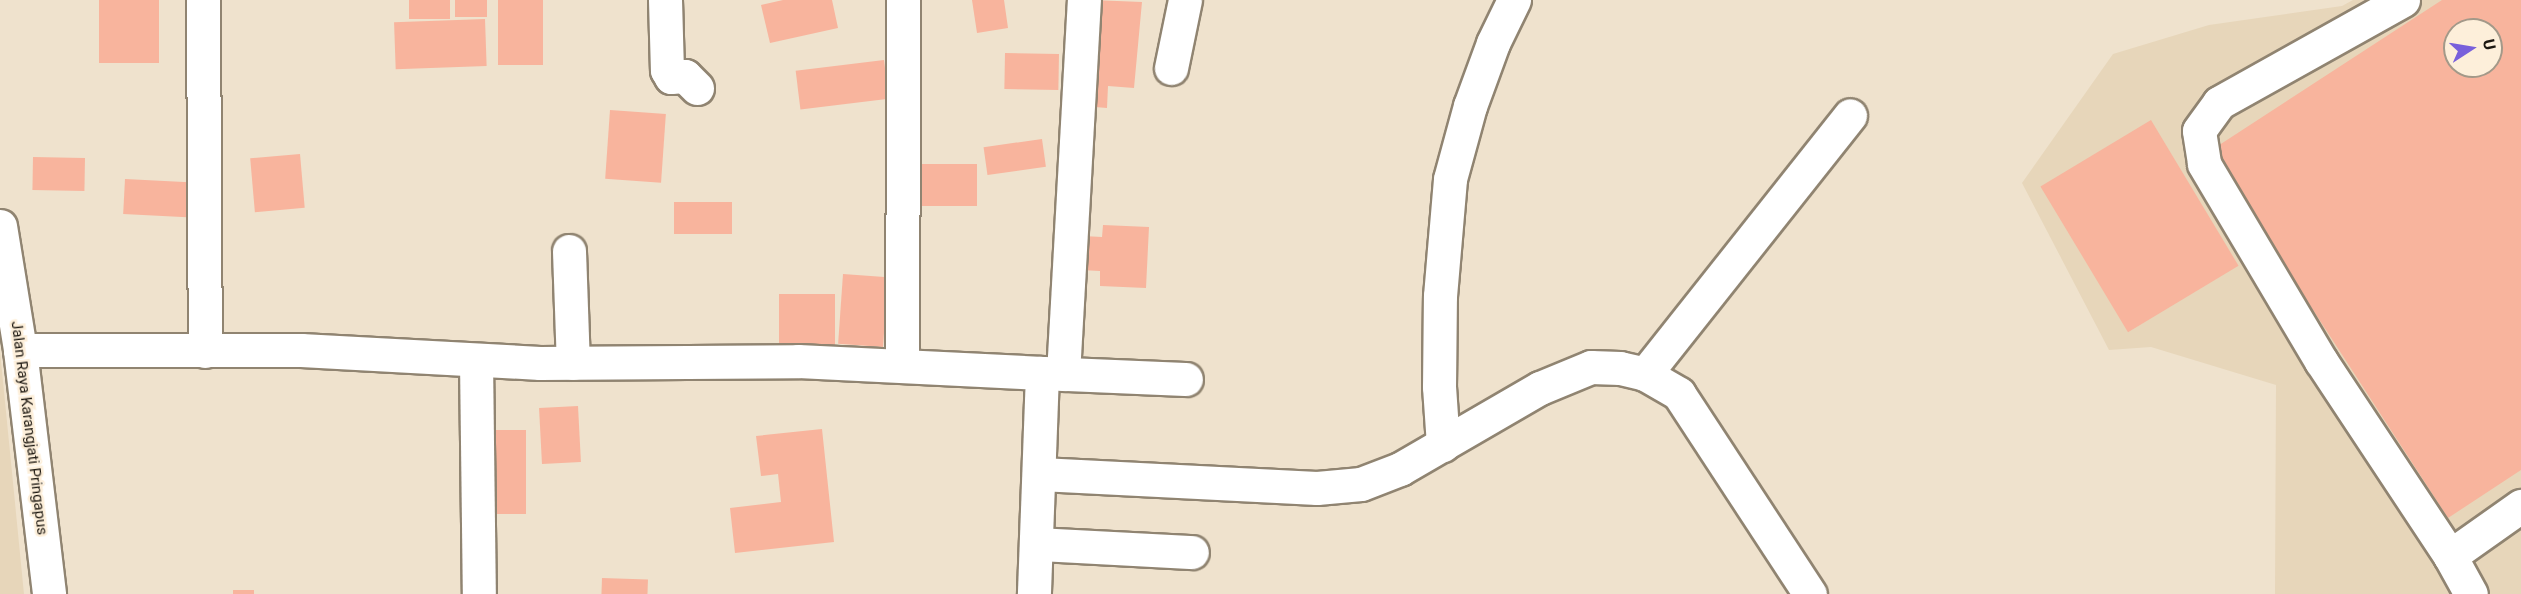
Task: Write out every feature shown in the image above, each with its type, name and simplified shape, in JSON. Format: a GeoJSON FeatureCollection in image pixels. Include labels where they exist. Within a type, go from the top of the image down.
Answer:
{"type":"FeatureCollection","features":[{"type":"Feature","properties":{"kind":"street"},"geometry":{"type":"LineString","coordinates":[[203,0],[205,351]]}},
{"type":"Feature","properties":{"kind":"street"},"geometry":{"type":"LineString","coordinates":[[665,0],[667,70],[671,77],[685,76],[697,88]]}},
{"type":"Feature","properties":{"kind":"street"},"geometry":{"type":"LineString","coordinates":[[902,364],[903,0]]}},
{"type":"Feature","properties":{"kind":"street"},"geometry":{"type":"LineString","coordinates":[[1034,594],[1040,474],[1053,373],[1084,0]]}},
{"type":"Feature","properties":{"kind":"street"},"geometry":{"type":"LineString","coordinates":[[1171,68],[1185,0]]}},
{"type":"Feature","properties":{"kind":"street"},"geometry":{"type":"LineString","coordinates":[[1443,444],[1438,387],[1440,296],[1450,179],[1470,106],[1493,43],[1514,0]]}},
{"type":"Feature","properties":{"kind":"street"},"geometry":{"type":"LineString","coordinates":[[2403,0],[2219,103],[2199,130],[2204,164],[2321,360],[2450,556],[2471,594]]}},
{"type":"Feature","properties":{"kind":"street"},"geometry":{"type":"LineString","coordinates":[[1645,374],[1850,115]]}},
{"type":"Feature","properties":{"kind":"street","name":"Jalan Raya Karangjati Pringapus"},"geometry":{"type":"LineString","coordinates":[[0,226],[20,350],[49,594]]}},
{"type":"Feature","properties":{"kind":"street"},"geometry":{"type":"LineString","coordinates":[[569,251],[573,363]]}},
{"type":"Feature","properties":{"kind":"street"},"geometry":{"type":"LineString","coordinates":[[20,350],[301,350],[573,363],[902,364],[1186,380]]}},
{"type":"Feature","properties":{"kind":"street"},"geometry":{"type":"LineString","coordinates":[[476,360],[479,594]]}},
{"type":"Feature","properties":{"kind":"street"},"geometry":{"type":"LineString","coordinates":[[1040,474],[1317,488],[1361,484],[1383,477],[1540,388],[1592,368],[1620,368],[1645,374],[1679,394],[1810,594]]}},
{"type":"Feature","properties":{"kind":"street"},"geometry":{"type":"LineString","coordinates":[[2450,556],[2521,506]]}},
{"type":"Feature","properties":{"kind":"street"},"geometry":{"type":"LineString","coordinates":[[1038,544],[1192,552]]}},
{"type":"Feature","properties":{"kind":"shaded area"},"geometry":{"type":"Polygon","coordinates":[[[2353,0],[2521,0],[2521,594],[2275,594],[2276,385],[2151,347],[2109,350],[2022,183],[2113,54],[2209,25],[2342,6],[2353,0]]]}},
{"type":"Feature","properties":{"kind":"shaded area"},"geometry":{"type":"Polygon","coordinates":[[[0,351],[24,594],[0,594],[0,351]]]}},
{"type":"Feature","properties":{"kind":"building"},"geometry":{"type":"Polygon","coordinates":[[[99,0],[159,0],[159,63],[99,63],[99,0]]]}},
{"type":"Feature","properties":{"kind":"building"},"geometry":{"type":"Polygon","coordinates":[[[409,0],[450,0],[450,19],[409,19],[409,0]]]}},
{"type":"Feature","properties":{"kind":"building"},"geometry":{"type":"Polygon","coordinates":[[[455,0],[487,0],[487,17],[455,17],[455,0]]]}},
{"type":"Feature","properties":{"kind":"building"},"geometry":{"type":"Polygon","coordinates":[[[498,0],[543,0],[543,65],[498,65],[498,0]]]}},
{"type":"Feature","properties":{"kind":"building"},"geometry":{"type":"Polygon","coordinates":[[[783,0],[832,0],[838,28],[770,43],[761,5],[783,0]]]}},
{"type":"Feature","properties":{"kind":"building"},"geometry":{"type":"Polygon","coordinates":[[[972,0],[1004,0],[1008,28],[977,33],[972,0]]]}},
{"type":"Feature","properties":{"kind":"building"},"geometry":{"type":"Polygon","coordinates":[[[1092,0],[1142,2],[1134,88],[1108,86],[1107,108],[1083,106],[1092,0]]]}},
{"type":"Feature","properties":{"kind":"building"},"geometry":{"type":"Polygon","coordinates":[[[2442,0],[2521,0],[2521,470],[2448,518],[2210,151],[2442,0]]]}},
{"type":"Feature","properties":{"kind":"building"},"geometry":{"type":"Polygon","coordinates":[[[485,19],[487,66],[396,69],[394,22],[485,19]]]}},
{"type":"Feature","properties":{"kind":"building"},"geometry":{"type":"Polygon","coordinates":[[[1005,53],[1059,54],[1058,90],[1004,89],[1005,53]]]}},
{"type":"Feature","properties":{"kind":"building"},"geometry":{"type":"Polygon","coordinates":[[[884,60],[889,99],[800,110],[796,71],[884,60]]]}},
{"type":"Feature","properties":{"kind":"building"},"geometry":{"type":"Polygon","coordinates":[[[610,110],[666,114],[661,183],[605,179],[610,110]]]}},
{"type":"Feature","properties":{"kind":"building"},"geometry":{"type":"Polygon","coordinates":[[[2151,120],[2239,266],[2128,332],[2040,186],[2151,120]]]}},
{"type":"Feature","properties":{"kind":"building"},"geometry":{"type":"Polygon","coordinates":[[[1042,139],[1046,167],[987,175],[984,147],[1042,139]]]}},
{"type":"Feature","properties":{"kind":"building"},"geometry":{"type":"Polygon","coordinates":[[[300,154],[305,208],[255,212],[250,158],[300,154]]]}},
{"type":"Feature","properties":{"kind":"building"},"geometry":{"type":"Polygon","coordinates":[[[33,157],[85,158],[84,191],[32,190],[33,157]]]}},
{"type":"Feature","properties":{"kind":"building"},"geometry":{"type":"Polygon","coordinates":[[[913,164],[977,164],[977,206],[913,206],[913,164]]]}},
{"type":"Feature","properties":{"kind":"building"},"geometry":{"type":"Polygon","coordinates":[[[125,179],[199,183],[197,218],[123,214],[125,179]]]}},
{"type":"Feature","properties":{"kind":"building"},"geometry":{"type":"Polygon","coordinates":[[[674,202],[732,202],[732,234],[674,234],[674,202]]]}},
{"type":"Feature","properties":{"kind":"building"},"geometry":{"type":"Polygon","coordinates":[[[1103,225],[1149,227],[1146,288],[1100,286],[1100,271],[1081,270],[1083,236],[1102,237],[1103,225]]]}},
{"type":"Feature","properties":{"kind":"building"},"geometry":{"type":"Polygon","coordinates":[[[843,274],[888,277],[883,347],[838,344],[843,274]]]}},
{"type":"Feature","properties":{"kind":"building"},"geometry":{"type":"Polygon","coordinates":[[[779,294],[835,294],[835,354],[779,354],[779,294]]]}},
{"type":"Feature","properties":{"kind":"building"},"geometry":{"type":"Polygon","coordinates":[[[578,406],[581,462],[542,464],[539,408],[578,406]]]}},
{"type":"Feature","properties":{"kind":"building"},"geometry":{"type":"Polygon","coordinates":[[[822,429],[834,542],[735,553],[730,508],[781,502],[778,474],[761,476],[756,436],[822,429]]]}},
{"type":"Feature","properties":{"kind":"building"},"geometry":{"type":"Polygon","coordinates":[[[486,430],[526,430],[526,514],[486,514],[486,430]]]}},
{"type":"Feature","properties":{"kind":"building"},"geometry":{"type":"Polygon","coordinates":[[[602,578],[648,580],[647,594],[601,594],[602,578]]]}},
{"type":"Feature","properties":{"kind":"building"},"geometry":{"type":"Polygon","coordinates":[[[233,590],[254,590],[254,594],[233,594],[233,590]]]}}]}
